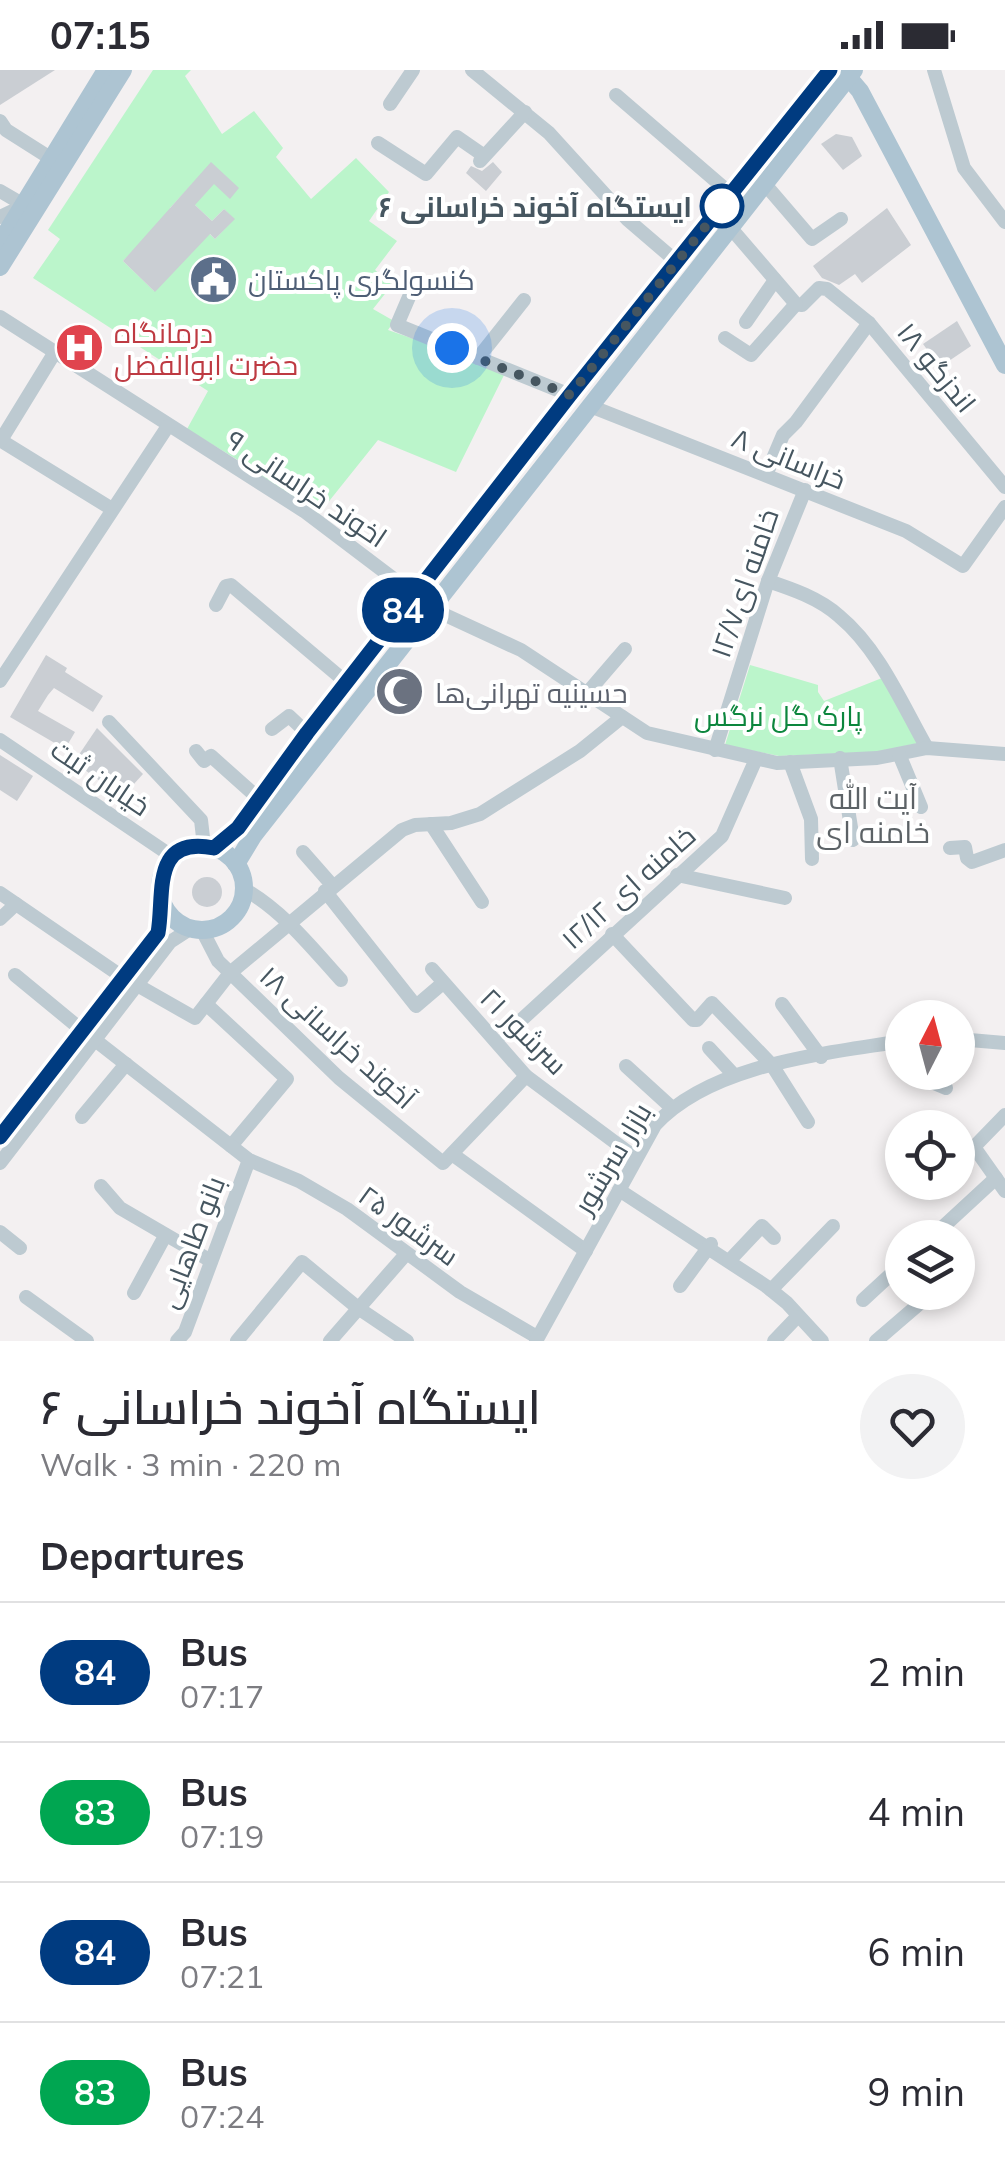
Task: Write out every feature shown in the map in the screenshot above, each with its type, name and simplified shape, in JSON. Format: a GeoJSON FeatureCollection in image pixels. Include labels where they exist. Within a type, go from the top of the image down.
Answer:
{"type":"FeatureCollection","features":[{"type":"Feature","properties":{"kind":"main road"},"geometry":{"type":"LineString","coordinates":[[0,243],[106,70]]}},
{"type":"Feature","properties":{"kind":"main road"},"geometry":{"type":"LineString","coordinates":[[0,266],[123,70]]}},
{"type":"Feature","properties":{"kind":"main road"},"geometry":{"type":"LineString","coordinates":[[209,847],[238,828],[307,733],[570,395],[830,70]]}},
{"type":"Feature","properties":{"kind":"main road"},"geometry":{"type":"LineString","coordinates":[[236,864],[253,836],[849,72],[1005,365]]}},
{"type":"Feature","properties":{"kind":"main road"},"geometry":{"type":"LineString","coordinates":[[192,847],[209,847],[236,864],[244,889],[236,913],[215,928],[196,929],[179,924],[163,905],[160,880],[173,857],[192,847]]}},
{"type":"Feature","properties":{"kind":"street"},"geometry":{"type":"LineString","coordinates":[[390,104],[413,70]]}},
{"type":"Feature","properties":{"kind":"street"},"geometry":{"type":"LineString","coordinates":[[472,70],[548,133],[628,220],[677,262]]}},
{"type":"Feature","properties":{"kind":"street"},"geometry":{"type":"LineString","coordinates":[[934,70],[964,168],[1005,222]]}},
{"type":"Feature","properties":{"kind":"street"},"geometry":{"type":"LineString","coordinates":[[616,95],[731,194]]}},
{"type":"Feature","properties":{"kind":"street"},"geometry":{"type":"LineString","coordinates":[[378,142],[426,174],[456,137],[481,158],[525,112]]}},
{"type":"Feature","properties":{"kind":"street"},"geometry":{"type":"LineString","coordinates":[[0,121],[6,130],[47,156]]}},
{"type":"Feature","properties":{"kind":"street"},"geometry":{"type":"LineString","coordinates":[[764,184],[812,238],[841,219]]}},
{"type":"Feature","properties":{"kind":"street"},"geometry":{"type":"LineString","coordinates":[[0,191],[24,205]]}},
{"type":"Feature","properties":{"kind":"street"},"geometry":{"type":"LineString","coordinates":[[0,217],[24,205]]}},
{"type":"Feature","properties":{"kind":"street"},"geometry":{"type":"LineString","coordinates":[[725,338],[754,354],[796,304],[730,226]]}},
{"type":"Feature","properties":{"kind":"street"},"geometry":{"type":"LineString","coordinates":[[746,322],[775,280]]}},
{"type":"Feature","properties":{"kind":"street","name":"اندزگو ۱۸"},"geometry":{"type":"LineString","coordinates":[[796,304],[802,305],[822,288],[869,323],[1005,487]]}},
{"type":"Feature","properties":{"kind":"street"},"geometry":{"type":"LineString","coordinates":[[412,290],[397,325],[570,395]]}},
{"type":"Feature","properties":{"kind":"street"},"geometry":{"type":"LineString","coordinates":[[478,358],[524,300]]}},
{"type":"Feature","properties":{"kind":"street","name":"اخوند خراسانی ۹"},"geometry":{"type":"LineString","coordinates":[[0,317],[304,511],[415,595]]}},
{"type":"Feature","properties":{"kind":"street"},"geometry":{"type":"LineString","coordinates":[[766,475],[783,435],[869,323]]}},
{"type":"Feature","properties":{"kind":"street"},"geometry":{"type":"LineString","coordinates":[[55,352],[0,440],[112,509]]}},
{"type":"Feature","properties":{"kind":"street","name":"خراسانی ۸"},"geometry":{"type":"LineString","coordinates":[[590,406],[906,531],[964,566],[1005,507]]}},
{"type":"Feature","properties":{"kind":"street"},"geometry":{"type":"LineString","coordinates":[[0,682],[168,426]]}},
{"type":"Feature","properties":{"kind":"street","name":"خامنه ای۱۲/۷"},"geometry":{"type":"LineString","coordinates":[[715,750],[768,581],[805,490]]}},
{"type":"Feature","properties":{"kind":"street"},"geometry":{"type":"LineString","coordinates":[[768,581],[822,604],[852,628],[876,660],[926,748]]}},
{"type":"Feature","properties":{"kind":"street"},"geometry":{"type":"LineString","coordinates":[[216,606],[226,586],[231,584],[347,683]]}},
{"type":"Feature","properties":{"kind":"street"},"geometry":{"type":"LineString","coordinates":[[430,608],[520,650],[647,733],[756,759],[790,762],[877,758],[926,748],[1005,756]]}},
{"type":"Feature","properties":{"kind":"street"},"geometry":{"type":"LineString","coordinates":[[588,692],[625,649]]}},
{"type":"Feature","properties":{"kind":"street"},"geometry":{"type":"LineString","coordinates":[[272,729],[289,716],[307,733]]}},
{"type":"Feature","properties":{"kind":"street"},"geometry":{"type":"LineString","coordinates":[[0,893],[131,981],[195,1018],[230,972],[408,827],[451,823],[493,806],[580,751],[622,717]]}},
{"type":"Feature","properties":{"kind":"street"},"geometry":{"type":"LineString","coordinates":[[109,722],[201,820],[209,847]]}},
{"type":"Feature","properties":{"kind":"street","name":"خیابان ثبت"},"geometry":{"type":"LineString","coordinates":[[0,740],[173,857]]}},
{"type":"Feature","properties":{"kind":"street"},"geometry":{"type":"LineString","coordinates":[[196,751],[204,761],[210,756],[258,798]]}},
{"type":"Feature","properties":{"kind":"street"},"geometry":{"type":"LineString","coordinates":[[899,754],[922,807]]}},
{"type":"Feature","properties":{"kind":"street"},"geometry":{"type":"LineString","coordinates":[[840,758],[853,840]]}},
{"type":"Feature","properties":{"kind":"street","name":"خامنه ای ۱۲/۱۲"},"geometry":{"type":"LineString","coordinates":[[506,1034],[722,836],[756,759]]}},
{"type":"Feature","properties":{"kind":"street"},"geometry":{"type":"LineString","coordinates":[[790,762],[811,820],[812,859]]}},
{"type":"Feature","properties":{"kind":"street"},"geometry":{"type":"LineString","coordinates":[[432,824],[482,902]]}},
{"type":"Feature","properties":{"kind":"street"},"geometry":{"type":"LineString","coordinates":[[950,848],[964,846],[966,858],[972,862],[1005,850]]}},
{"type":"Feature","properties":{"kind":"street"},"geometry":{"type":"LineString","coordinates":[[304,852],[416,1006],[443,983]]}},
{"type":"Feature","properties":{"kind":"street"},"geometry":{"type":"LineString","coordinates":[[677,875],[785,898]]}},
{"type":"Feature","properties":{"kind":"street"},"geometry":{"type":"LineString","coordinates":[[244,889],[288,922],[341,980]]}},
{"type":"Feature","properties":{"kind":"street"},"geometry":{"type":"LineString","coordinates":[[0,919],[16,904]]}},
{"type":"Feature","properties":{"kind":"street"},"geometry":{"type":"LineString","coordinates":[[131,981],[158,933],[163,905]]}},
{"type":"Feature","properties":{"kind":"street"},"geometry":{"type":"LineString","coordinates":[[0,1138],[131,981],[170,942],[196,929]]}},
{"type":"Feature","properties":{"kind":"street","name":"آخوند خراسانی ۱۸"},"geometry":{"type":"LineString","coordinates":[[196,929],[218,961],[340,1078],[444,1163],[452,1154]]}},
{"type":"Feature","properties":{"kind":"street"},"geometry":{"type":"LineString","coordinates":[[612,934],[693,1020],[712,1003],[772,1065],[808,1122]]}},
{"type":"Feature","properties":{"kind":"street","name":"سرشور ۲۱"},"geometry":{"type":"LineString","coordinates":[[432,969],[526,1076],[636,1158]]}},
{"type":"Feature","properties":{"kind":"street","name":"سرشور ۲۵"},"geometry":{"type":"LineString","coordinates":[[15,975],[249,1160],[300,1181],[347,1210],[460,1292],[537,1339]]}},
{"type":"Feature","properties":{"kind":"street"},"geometry":{"type":"LineString","coordinates":[[206,1004],[287,1079],[232,1146]]}},
{"type":"Feature","properties":{"kind":"street"},"geometry":{"type":"LineString","coordinates":[[782,1004],[820,1057]]}},
{"type":"Feature","properties":{"kind":"street"},"geometry":{"type":"LineString","coordinates":[[0,1163],[89,1035]]}},
{"type":"Feature","properties":{"kind":"street"},"geometry":{"type":"LineString","coordinates":[[975,1041],[1005,1044]]}},
{"type":"Feature","properties":{"kind":"street","name":"بازار سرشور"},"geometry":{"type":"LineString","coordinates":[[537,1339],[655,1125],[671,1107],[734,1074],[885,1044]]}},
{"type":"Feature","properties":{"kind":"street"},"geometry":{"type":"LineString","coordinates":[[708,1048],[734,1074]]}},
{"type":"Feature","properties":{"kind":"street"},"geometry":{"type":"LineString","coordinates":[[82,1117],[126,1064]]}},
{"type":"Feature","properties":{"kind":"street"},"geometry":{"type":"LineString","coordinates":[[626,1066],[671,1107]]}},
{"type":"Feature","properties":{"kind":"street"},"geometry":{"type":"LineString","coordinates":[[526,1076],[452,1154],[586,1251]]}},
{"type":"Feature","properties":{"kind":"street"},"geometry":{"type":"LineString","coordinates":[[954,1220],[1000,1184],[974,1147],[1005,1116]]}},
{"type":"Feature","properties":{"kind":"street","name":"بانو طاهایی"},"geometry":{"type":"LineString","coordinates":[[178,1341],[185,1332],[249,1160]]}},
{"type":"Feature","properties":{"kind":"street"},"geometry":{"type":"LineString","coordinates":[[101,1186],[120,1208],[211,1261]]}},
{"type":"Feature","properties":{"kind":"street"},"geometry":{"type":"LineString","coordinates":[[619,1190],[710,1245],[771,1290],[822,1341]]}},
{"type":"Feature","properties":{"kind":"street"},"geometry":{"type":"LineString","coordinates":[[729,1261],[762,1226],[774,1238]]}},
{"type":"Feature","properties":{"kind":"street"},"geometry":{"type":"LineString","coordinates":[[771,1290],[833,1226]]}},
{"type":"Feature","properties":{"kind":"street"},"geometry":{"type":"LineString","coordinates":[[0,1232],[20,1248]]}},
{"type":"Feature","properties":{"kind":"street"},"geometry":{"type":"LineString","coordinates":[[134,1293],[166,1236]]}},
{"type":"Feature","properties":{"kind":"street"},"geometry":{"type":"LineString","coordinates":[[680,1286],[710,1245]]}},
{"type":"Feature","properties":{"kind":"street"},"geometry":{"type":"LineString","coordinates":[[330,1341],[406,1254]]}},
{"type":"Feature","properties":{"kind":"street"},"geometry":{"type":"LineString","coordinates":[[237,1341],[302,1262],[406,1341]]}},
{"type":"Feature","properties":{"kind":"street"},"geometry":{"type":"LineString","coordinates":[[863,1300],[885,1280]]}},
{"type":"Feature","properties":{"kind":"street"},"geometry":{"type":"LineString","coordinates":[[26,1297],[87,1341]]}},
{"type":"Feature","properties":{"kind":"street"},"geometry":{"type":"LineString","coordinates":[[876,1341],[913,1310]]}},
{"type":"Feature","properties":{"kind":"street"},"geometry":{"type":"LineString","coordinates":[[774,1341],[797,1317]]}},
{"type":"Feature","properties":{"kind":"green space"},"geometry":{"type":"Polygon","coordinates":[[[153,70],[191,70],[185,76],[222,134],[254,111],[283,148],[276,157],[311,199],[356,158],[389,192],[369,221],[397,241],[375,270],[392,285],[373,309],[394,321],[388,330],[506,371],[456,472],[378,440],[318,515],[187,429],[208,391],[33,278],[60,239],[48,230],[153,70]],[[195,181],[170,208],[182,219],[188,214],[215,239],[234,219],[224,209],[212,221],[195,205],[195,181]],[[167,216],[123,261],[154,291],[167,216]]]}},
{"type":"Feature","properties":{"kind":"green space","name":"پارک گل نرگس"},"geometry":{"type":"Polygon","coordinates":[[[750,665],[818,685],[824,701],[882,678],[919,743],[875,752],[779,756],[725,745],[750,665]]]}},
{"type":"Feature","properties":{"kind":"building"},"geometry":{"type":"Polygon","coordinates":[[[0,70],[55,70],[0,105],[0,70]]]}},
{"type":"Feature","properties":{"kind":"building"},"geometry":{"type":"Polygon","coordinates":[[[836,134],[852,137],[862,156],[843,170],[821,144],[836,134]]]}},
{"type":"Feature","properties":{"kind":"building"},"geometry":{"type":"Polygon","coordinates":[[[211,162],[239,188],[230,199],[214,184],[195,205],[212,221],[224,209],[235,219],[215,239],[210,234],[155,292],[123,261],[211,162]]]}},
{"type":"Feature","properties":{"kind":"building"},"geometry":{"type":"Polygon","coordinates":[[[493,162],[502,172],[486,191],[466,173],[471,166],[482,171],[493,162]]]}},
{"type":"Feature","properties":{"kind":"building"},"geometry":{"type":"Polygon","coordinates":[[[887,208],[911,245],[862,283],[855,274],[839,285],[822,278],[813,266],[887,208]]]}},
{"type":"Feature","properties":{"kind":"building"},"geometry":{"type":"Polygon","coordinates":[[[957,321],[971,346],[940,367],[923,344],[957,321]]]}},
{"type":"Feature","properties":{"kind":"building"},"geometry":{"type":"Polygon","coordinates":[[[46,655],[103,696],[93,712],[54,688],[48,695],[38,711],[75,732],[65,749],[10,717],[46,655]]]}},
{"type":"Feature","properties":{"kind":"building"},"geometry":{"type":"Polygon","coordinates":[[[97,728],[143,774],[122,797],[74,762],[97,728]]]}},
{"type":"Feature","properties":{"kind":"building"},"geometry":{"type":"Polygon","coordinates":[[[0,755],[33,776],[17,801],[0,790],[0,755]]]}},
{"type":"Feature","properties":{"kind":"building"},"geometry":{"type":"Polygon","coordinates":[[[207,877],[218,881],[222,892],[218,903],[207,907],[196,903],[192,892],[196,881],[207,877]]]}},
{"type":"Feature","properties":{"kind":"bus line","name":"84"},"geometry":{"type":"LineString","coordinates":[[0,1137],[158,933],[163,905],[160,880],[165,867],[173,857],[192,847],[214,848],[238,828],[307,733],[570,395],[830,70]]}},
{"type":"Feature","properties":{"kind":"place","name":"ایستگاه آخوند خراسانی ۶"},"geometry":{"type":"Point","coordinates":[722,206]}},
{"type":"Feature","properties":{"kind":"place","name":"کنسولگری پاکستان"},"geometry":{"type":"Point","coordinates":[213,279]}},
{"type":"Feature","properties":{"kind":"place","name":"درمانگاه حضرت ابوالفضل"},"geometry":{"type":"Point","coordinates":[79,348]}},
{"type":"Feature","properties":{"kind":"place","name":"حسینیه تهرانی‌ها"},"geometry":{"type":"Point","coordinates":[400,692]}},
{"type":"Feature","properties":{"kind":"district","name":"آیت الله خامنه ای"},"geometry":{"type":"Point","coordinates":[873,815]}},
{"type":"Feature","properties":{"kind":"route"},"geometry":{"type":"LineString","coordinates":[[452,348],[570,395],[722,206]]}}]}
